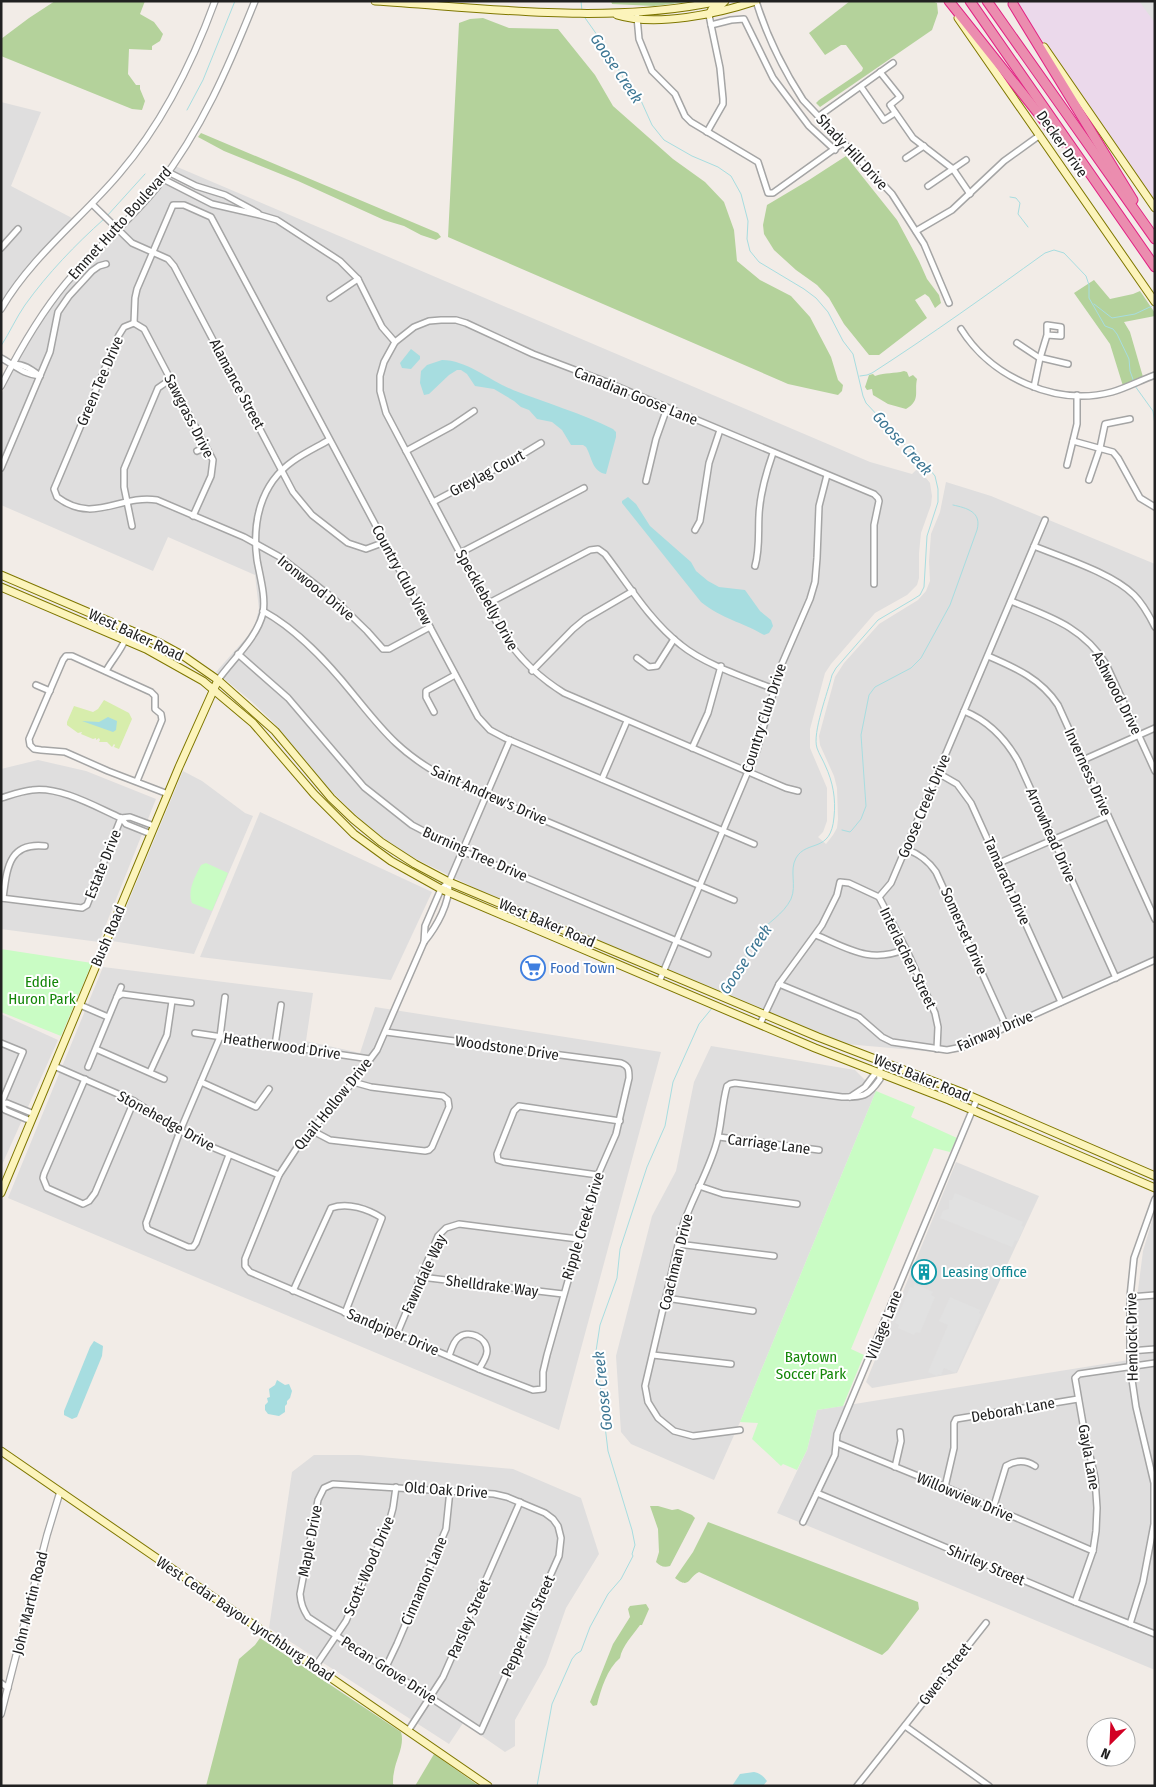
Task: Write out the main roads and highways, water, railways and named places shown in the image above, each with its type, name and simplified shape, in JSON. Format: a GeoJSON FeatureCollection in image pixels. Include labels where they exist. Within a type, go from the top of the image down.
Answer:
{"type":"FeatureCollection","features":[{"type":"Feature","properties":{"kind":"highway"},"geometry":{"type":"LineString","coordinates":[[948,1],[1112,206]]}},
{"type":"Feature","properties":{"kind":"highway","name":"Decker Drive"},"geometry":{"type":"LineString","coordinates":[[970,1],[1155,266]]}},
{"type":"Feature","properties":{"kind":"highway","name":"Decker Drive"},"geometry":{"type":"LineString","coordinates":[[986,1],[1155,239]]}},
{"type":"Feature","properties":{"kind":"highway"},"geometry":{"type":"LineString","coordinates":[[1012,3],[1132,196],[1136,213]]}},
{"type":"Feature","properties":{"kind":"main road"},"geometry":{"type":"LineString","coordinates":[[375,1],[442,3],[546,12],[611,14],[623,17],[719,1]]}},
{"type":"Feature","properties":{"kind":"main road"},"geometry":{"type":"LineString","coordinates":[[709,15],[712,9],[725,1]]}},
{"type":"Feature","properties":{"kind":"main road"},"geometry":{"type":"LineString","coordinates":[[637,15],[660,19],[709,15],[756,1]]}},
{"type":"Feature","properties":{"kind":"main road","name":"Decker Drive"},"geometry":{"type":"LineString","coordinates":[[948,1],[1155,302]]}},
{"type":"Feature","properties":{"kind":"main road"},"geometry":{"type":"LineString","coordinates":[[1012,3],[1155,208]]}},
{"type":"Feature","properties":{"kind":"main road","name":"West Baker Road"},"geometry":{"type":"LineString","coordinates":[[1,575],[130,630],[182,655],[218,680],[275,730],[330,798],[362,827],[415,864],[449,882],[764,1015],[977,1099],[1155,1176]]}},
{"type":"Feature","properties":{"kind":"main road","name":"West Baker Road"},"geometry":{"type":"LineString","coordinates":[[1,587],[170,661],[213,689],[253,723],[314,794],[354,834],[391,861],[441,889],[822,1051],[879,1072],[1155,1188]]}},
{"type":"Feature","properties":{"kind":"main road"},"geometry":{"type":"LineString","coordinates":[[31,600],[36,590]]}},
{"type":"Feature","properties":{"kind":"main road"},"geometry":{"type":"LineString","coordinates":[[125,640],[130,630]]}},
{"type":"Feature","properties":{"kind":"main road","name":"Bush Road"},"geometry":{"type":"LineString","coordinates":[[1,1193],[154,826],[218,680]]}},
{"type":"Feature","properties":{"kind":"main road"},"geometry":{"type":"LineString","coordinates":[[289,764],[296,756]]}},
{"type":"Feature","properties":{"kind":"main road"},"geometry":{"type":"LineString","coordinates":[[354,834],[362,827]]}},
{"type":"Feature","properties":{"kind":"main road"},"geometry":{"type":"LineString","coordinates":[[526,926],[530,916]]}},
{"type":"Feature","properties":{"kind":"main road"},"geometry":{"type":"LineString","coordinates":[[1062,1148],[1066,1138]]}},
{"type":"Feature","properties":{"kind":"main road","name":"West Cedar Bayou Lynchburg Road"},"geometry":{"type":"LineString","coordinates":[[1,1451],[488,1786]]}},
{"type":"Feature","properties":{"kind":"water"},"geometry":{"type":"Polygon","coordinates":[[[411,349],[420,356],[420,359],[411,369],[402,368],[400,363],[411,349]]]}},
{"type":"Feature","properties":{"kind":"water"},"geometry":{"type":"Polygon","coordinates":[[[442,360],[460,363],[513,390],[613,429],[616,432],[616,437],[606,474],[601,473],[595,467],[586,447],[583,445],[571,445],[562,430],[552,422],[537,419],[529,410],[521,407],[494,389],[475,386],[467,374],[461,370],[457,370],[449,375],[429,394],[424,395],[420,383],[421,371],[427,365],[442,360]]]}},
{"type":"Feature","properties":{"kind":"water"},"geometry":{"type":"Polygon","coordinates":[[[628,497],[636,504],[650,526],[691,562],[696,571],[708,581],[719,587],[745,590],[760,611],[771,620],[773,626],[769,633],[764,635],[724,616],[701,602],[622,503],[628,497]]]}},
{"type":"Feature","properties":{"kind":"water"},"geometry":{"type":"Polygon","coordinates":[[[108,717],[117,721],[116,730],[113,732],[82,721],[99,722],[108,717]]]}},
{"type":"Feature","properties":{"kind":"water"},"geometry":{"type":"Polygon","coordinates":[[[94,1341],[103,1346],[102,1356],[77,1417],[72,1419],[64,1415],[64,1411],[94,1341]]]}},
{"type":"Feature","properties":{"kind":"water"},"geometry":{"type":"Polygon","coordinates":[[[277,1380],[285,1385],[289,1384],[292,1391],[285,1406],[285,1412],[279,1416],[268,1414],[265,1410],[265,1405],[268,1402],[267,1398],[270,1397],[269,1389],[275,1385],[277,1380]]]}},
{"type":"Feature","properties":{"kind":"water"},"geometry":{"type":"Polygon","coordinates":[[[754,1772],[761,1775],[767,1781],[763,1786],[732,1786],[740,1774],[754,1772]]]}},
{"type":"Feature","properties":{"kind":"waterway"},"geometry":{"type":"LineString","coordinates":[[187,110],[203,80],[235,1]]}},
{"type":"Feature","properties":{"kind":"waterway","name":"Goose Creek"},"geometry":{"type":"LineString","coordinates":[[581,1],[582,11]]}},
{"type":"Feature","properties":{"kind":"waterway","name":"Goose Creek"},"geometry":{"type":"LineString","coordinates":[[583,15],[607,49],[629,88],[638,94],[652,125],[664,140],[692,156],[718,167],[731,176],[741,194],[748,221],[747,239],[750,251],[759,262],[816,298],[828,312],[843,341],[853,354],[866,403],[906,446],[917,454],[935,476],[938,489],[938,502],[927,536],[924,587],[920,595],[878,620],[832,675],[818,723],[816,741],[817,748],[832,784],[835,804],[832,829],[824,841],[801,852],[796,858],[793,868],[793,894],[788,905],[757,935],[738,972],[723,994]]}},
{"type":"Feature","properties":{"kind":"waterway"},"geometry":{"type":"LineString","coordinates":[[107,216],[145,174]]}},
{"type":"Feature","properties":{"kind":"waterway"},"geometry":{"type":"LineString","coordinates":[[1010,197],[1016,198],[1020,203],[1018,214],[1028,227]]}},
{"type":"Feature","properties":{"kind":"waterway"},"geometry":{"type":"LineString","coordinates":[[1,346],[34,293],[72,249],[104,219]]}},
{"type":"Feature","properties":{"kind":"waterway"},"geometry":{"type":"LineString","coordinates":[[860,376],[872,373],[1045,253],[1054,250],[1064,253],[1086,276],[1089,285],[1089,298],[1105,326],[1113,329],[1117,334],[1129,359],[1130,371],[1134,382]]}},
{"type":"Feature","properties":{"kind":"waterway"},"geometry":{"type":"LineString","coordinates":[[1094,304],[1112,318],[1135,314],[1152,306]]}},
{"type":"Feature","properties":{"kind":"waterway"},"geometry":{"type":"LineString","coordinates":[[1135,386],[1153,411],[1155,425]]}},
{"type":"Feature","properties":{"kind":"waterway"},"geometry":{"type":"LineString","coordinates":[[842,830],[850,832],[861,819],[866,806],[861,735],[869,695],[875,687],[911,668],[921,658],[950,605],[977,530],[978,524],[975,515],[968,509],[953,505]]}},
{"type":"Feature","properties":{"kind":"waterway","name":"Goose Creek"},"geometry":{"type":"LineString","coordinates":[[537,1786],[552,1704],[572,1659],[581,1651],[590,1627],[608,1594],[621,1579],[633,1556],[635,1545],[632,1530],[608,1451],[596,1351],[600,1325],[617,1278],[620,1249],[647,1167],[665,1126],[673,1082],[699,1024],[713,1007]]}},
{"type":"Feature","properties":{"kind":"place","name":"Food Town"},"geometry":{"type":"Point","coordinates":[533,968]}},
{"type":"Feature","properties":{"kind":"place","name":"Leasing Office"},"geometry":{"type":"Point","coordinates":[924,1272]}},
{"type":"Feature","properties":{"kind":"park label","name":"Eddie Huron Park"},"geometry":{"type":"Point","coordinates":[42,990]}},
{"type":"Feature","properties":{"kind":"park label","name":"Baytown Soccer Park"},"geometry":{"type":"Point","coordinates":[811,1366]}}]}
